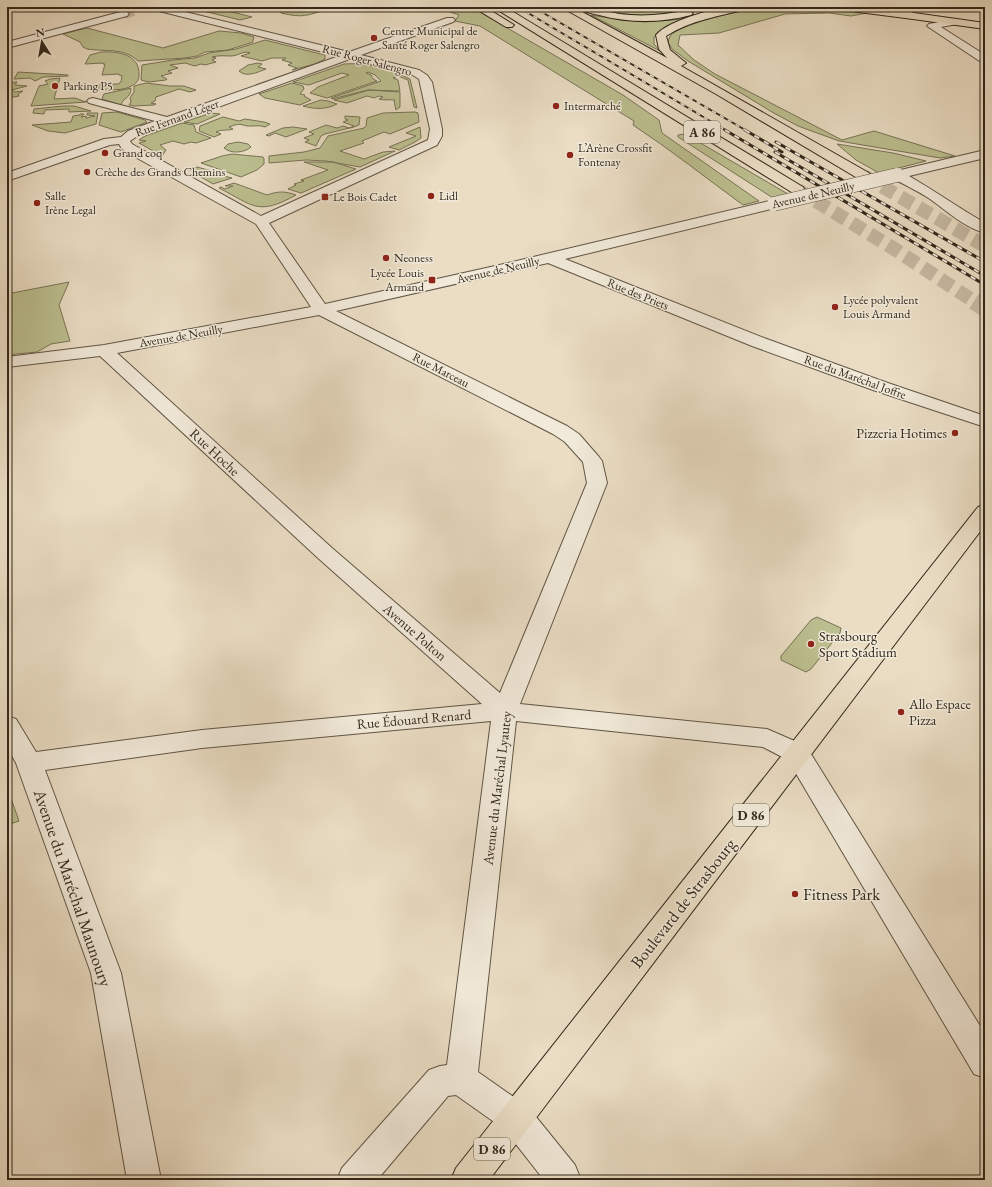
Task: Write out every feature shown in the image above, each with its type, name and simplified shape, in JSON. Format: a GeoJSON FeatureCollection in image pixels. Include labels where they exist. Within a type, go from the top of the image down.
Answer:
{"type":"FeatureCollection","features":[{"type":"Feature","properties":{"kind":"main road"},"geometry":{"type":"LineString","coordinates":[[478,7],[595,72],[608,75]]}},
{"type":"Feature","properties":{"kind":"main road","name":"A 86"},"geometry":{"type":"LineString","coordinates":[[498,7],[798,190]]}},
{"type":"Feature","properties":{"kind":"main road"},"geometry":{"type":"LineString","coordinates":[[566,7],[720,92],[864,176]]}},
{"type":"Feature","properties":{"kind":"main road"},"geometry":{"type":"LineString","coordinates":[[584,7],[609,15],[635,18],[680,15],[702,7]]}},
{"type":"Feature","properties":{"kind":"main road"},"geometry":{"type":"LineString","coordinates":[[720,92],[718,83],[671,57],[661,45],[661,36],[671,28],[695,19],[744,7]]}},
{"type":"Feature","properties":{"kind":"main road"},"geometry":{"type":"LineString","coordinates":[[843,7],[985,26]]}},
{"type":"Feature","properties":{"kind":"main road"},"geometry":{"type":"LineString","coordinates":[[867,7],[898,11],[918,17]]}},
{"type":"Feature","properties":{"kind":"main road","name":"Boulevard de Strasbourg"},"geometry":{"type":"LineString","coordinates":[[468,1180],[748,820],[797,753],[985,511]]}},
{"type":"Feature","properties":{"kind":"street","name":"Rue Roger Salengro"},"geometry":{"type":"LineString","coordinates":[[149,8],[415,72],[423,77],[426,82],[436,136],[433,142],[261,221]]}},
{"type":"Feature","properties":{"kind":"street"},"geometry":{"type":"LineString","coordinates":[[7,45],[124,14]]}},
{"type":"Feature","properties":{"kind":"street"},"geometry":{"type":"LineString","coordinates":[[918,17],[925,25],[932,26],[954,22]]}},
{"type":"Feature","properties":{"kind":"street","name":"Rue Fernand Léger"},"geometry":{"type":"LineString","coordinates":[[7,177],[108,142],[124,140],[132,134],[450,20]]}},
{"type":"Feature","properties":{"kind":"street"},"geometry":{"type":"LineString","coordinates":[[932,26],[985,60]]}},
{"type":"Feature","properties":{"kind":"street"},"geometry":{"type":"LineString","coordinates":[[94,101],[168,121]]}},
{"type":"Feature","properties":{"kind":"street"},"geometry":{"type":"LineString","coordinates":[[124,140],[126,146],[132,150],[261,221],[321,310]]}},
{"type":"Feature","properties":{"kind":"street","name":"Avenue de Neuilly"},"geometry":{"type":"LineString","coordinates":[[7,362],[104,350],[321,310],[550,258],[985,154]]}},
{"type":"Feature","properties":{"kind":"street"},"geometry":{"type":"LineString","coordinates":[[897,175],[934,196],[959,214],[985,229]]}},
{"type":"Feature","properties":{"kind":"street","name":"Rue des Priets"},"geometry":{"type":"LineString","coordinates":[[550,258],[727,330]]}},
{"type":"Feature","properties":{"kind":"street","name":"Rue Marceau"},"geometry":{"type":"LineString","coordinates":[[321,310],[560,430]]}},
{"type":"Feature","properties":{"kind":"street","name":"Rue du Maréchal Joffre"},"geometry":{"type":"LineString","coordinates":[[727,330],[879,386],[985,422]]}},
{"type":"Feature","properties":{"kind":"street","name":"Rue Hoche"},"geometry":{"type":"LineString","coordinates":[[104,350],[325,553]]}},
{"type":"Feature","properties":{"kind":"street","name":"Avenue du Maréchal Lyautey"},"geometry":{"type":"LineString","coordinates":[[461,1079],[468,1035],[505,711],[596,483],[592,462],[572,438],[560,430]]}},
{"type":"Feature","properties":{"kind":"street","name":"Avenue Polton"},"geometry":{"type":"LineString","coordinates":[[325,553],[505,711]]}},
{"type":"Feature","properties":{"kind":"street","name":"Rue Édouard Renard"},"geometry":{"type":"LineString","coordinates":[[29,763],[202,739],[505,711],[767,738],[797,753]]}},
{"type":"Feature","properties":{"kind":"street","name":"Avenue du Maréchal Maunoury"},"geometry":{"type":"LineString","coordinates":[[7,724],[29,763],[106,973],[144,1180]]}},
{"type":"Feature","properties":{"kind":"street"},"geometry":{"type":"LineString","coordinates":[[797,753],[818,785],[985,1063]]}},
{"type":"Feature","properties":{"kind":"street"},"geometry":{"type":"LineString","coordinates":[[354,1180],[440,1081],[461,1079],[516,1118],[564,1180]]}},
{"type":"Feature","properties":{"kind":"green space"},"geometry":{"type":"Polygon","coordinates":[[[213,7],[252,17],[240,20],[191,8],[213,7]]]}},
{"type":"Feature","properties":{"kind":"green space"},"geometry":{"type":"Polygon","coordinates":[[[293,7],[326,7],[327,9],[309,15],[300,16],[281,13],[280,11],[293,7]]]}},
{"type":"Feature","properties":{"kind":"green space"},"geometry":{"type":"Polygon","coordinates":[[[436,7],[471,7],[623,95],[659,120],[662,133],[759,201],[743,205],[675,154],[633,125],[634,121],[480,26],[455,21],[459,15],[436,7]]]}},
{"type":"Feature","properties":{"kind":"green space"},"geometry":{"type":"Polygon","coordinates":[[[593,7],[611,7],[619,10],[655,11],[662,7],[694,7],[669,14],[643,15],[617,13],[593,7]]]}},
{"type":"Feature","properties":{"kind":"green space"},"geometry":{"type":"Polygon","coordinates":[[[715,7],[736,7],[667,26],[654,37],[654,44],[660,51],[591,15],[620,19],[655,21],[672,20],[689,18],[715,7]]]}},
{"type":"Feature","properties":{"kind":"green space"},"geometry":{"type":"Polygon","coordinates":[[[760,7],[827,7],[867,13],[851,16],[829,13],[785,14],[719,33],[680,35],[678,45],[694,60],[715,74],[842,140],[874,131],[955,156],[940,158],[839,141],[798,126],[688,61],[672,49],[668,42],[670,36],[676,31],[698,22],[760,7]]]}},
{"type":"Feature","properties":{"kind":"green space"},"geometry":{"type":"Polygon","coordinates":[[[87,28],[163,48],[219,31],[241,33],[254,37],[253,42],[228,50],[205,52],[197,56],[185,58],[138,61],[120,52],[87,49],[83,47],[80,42],[63,34],[87,28]]]}},
{"type":"Feature","properties":{"kind":"green space"},"geometry":{"type":"Polygon","coordinates":[[[265,40],[325,55],[325,59],[315,64],[292,70],[297,68],[288,65],[292,63],[282,60],[286,58],[272,58],[262,61],[241,56],[250,53],[245,52],[234,56],[212,57],[216,58],[212,60],[216,62],[205,65],[201,64],[195,66],[185,63],[170,65],[178,68],[168,71],[172,73],[161,76],[167,79],[166,80],[149,82],[141,80],[142,65],[195,58],[209,53],[236,49],[265,40]]]}},
{"type":"Feature","properties":{"kind":"green space"},"geometry":{"type":"Polygon","coordinates":[[[101,52],[120,53],[132,58],[136,62],[138,68],[139,76],[137,82],[125,89],[97,90],[100,84],[118,84],[121,82],[122,76],[119,74],[102,75],[105,64],[103,63],[85,64],[90,55],[101,52]]]}},
{"type":"Feature","properties":{"kind":"green space"},"geometry":{"type":"Polygon","coordinates":[[[258,63],[262,64],[258,67],[266,69],[249,74],[239,71],[248,65],[258,63]]]}},
{"type":"Feature","properties":{"kind":"green space"},"geometry":{"type":"Polygon","coordinates":[[[344,64],[361,64],[378,67],[410,79],[417,108],[414,107],[408,80],[398,76],[393,78],[398,80],[400,91],[368,90],[332,99],[331,98],[381,81],[375,75],[368,72],[366,73],[371,75],[373,79],[377,81],[327,98],[310,93],[318,87],[349,75],[342,73],[309,85],[293,82],[344,64]]]}},
{"type":"Feature","properties":{"kind":"green space"},"geometry":{"type":"Polygon","coordinates":[[[18,72],[68,76],[43,77],[35,81],[30,78],[14,79],[18,72]]]}},
{"type":"Feature","properties":{"kind":"green space"},"geometry":{"type":"Polygon","coordinates":[[[60,78],[54,99],[75,98],[86,102],[31,106],[39,86],[48,84],[45,81],[50,79],[60,78]]]}},
{"type":"Feature","properties":{"kind":"green space"},"geometry":{"type":"Polygon","coordinates":[[[17,82],[15,85],[27,86],[12,90],[15,92],[23,91],[18,94],[19,96],[7,98],[7,83],[17,82]]]}},
{"type":"Feature","properties":{"kind":"green space"},"geometry":{"type":"Polygon","coordinates":[[[146,83],[184,86],[196,90],[190,92],[179,89],[156,97],[155,101],[151,103],[156,104],[154,105],[129,105],[131,102],[130,98],[134,92],[134,86],[146,83]]]}},
{"type":"Feature","properties":{"kind":"green space"},"geometry":{"type":"Polygon","coordinates":[[[292,83],[303,86],[304,89],[300,94],[305,95],[304,96],[311,100],[300,105],[265,98],[259,94],[292,83]]]}},
{"type":"Feature","properties":{"kind":"green space"},"geometry":{"type":"Polygon","coordinates":[[[131,88],[130,94],[121,105],[102,99],[104,94],[131,88]]]}},
{"type":"Feature","properties":{"kind":"green space"},"geometry":{"type":"Polygon","coordinates":[[[369,90],[400,92],[400,107],[396,110],[395,100],[381,100],[379,99],[383,97],[379,96],[374,98],[367,96],[347,103],[334,100],[369,90]]]}},
{"type":"Feature","properties":{"kind":"green space"},"geometry":{"type":"Polygon","coordinates":[[[321,100],[337,104],[320,108],[303,106],[321,100]]]}},
{"type":"Feature","properties":{"kind":"green space"},"geometry":{"type":"Polygon","coordinates":[[[74,106],[91,111],[69,112],[69,109],[45,110],[44,114],[33,113],[34,109],[74,106]]]}},
{"type":"Feature","properties":{"kind":"green space"},"geometry":{"type":"Polygon","coordinates":[[[117,112],[145,120],[147,122],[121,132],[99,125],[102,113],[117,112]]]}},
{"type":"Feature","properties":{"kind":"green space"},"geometry":{"type":"Polygon","coordinates":[[[87,113],[98,113],[96,124],[65,133],[48,131],[32,125],[71,122],[73,116],[80,114],[84,114],[81,117],[86,116],[86,118],[95,116],[87,115],[87,113]]]}},
{"type":"Feature","properties":{"kind":"green space"},"geometry":{"type":"Polygon","coordinates":[[[211,113],[220,114],[197,124],[184,122],[211,113]]]}},
{"type":"Feature","properties":{"kind":"green space"},"geometry":{"type":"Polygon","coordinates":[[[383,113],[418,113],[419,122],[390,134],[384,132],[362,141],[364,143],[340,151],[364,159],[383,152],[395,151],[360,167],[326,161],[306,160],[269,163],[269,156],[304,152],[320,148],[328,136],[364,128],[366,126],[367,118],[383,113]]]}},
{"type":"Feature","properties":{"kind":"green space"},"geometry":{"type":"Polygon","coordinates":[[[345,116],[360,117],[359,125],[354,127],[325,134],[321,136],[316,146],[305,142],[309,140],[304,138],[314,134],[309,132],[326,125],[337,128],[343,126],[349,128],[354,126],[343,122],[348,120],[345,119],[345,116]]]}},
{"type":"Feature","properties":{"kind":"green space"},"geometry":{"type":"Polygon","coordinates":[[[223,117],[239,121],[245,119],[270,124],[265,127],[237,124],[229,127],[233,129],[216,132],[221,134],[214,137],[199,131],[200,126],[223,117]]]}},
{"type":"Feature","properties":{"kind":"green space"},"geometry":{"type":"Polygon","coordinates":[[[182,123],[194,125],[196,132],[211,138],[196,143],[191,142],[184,144],[173,141],[160,145],[166,150],[162,156],[139,143],[146,141],[139,140],[145,136],[182,123]]]}},
{"type":"Feature","properties":{"kind":"green space"},"geometry":{"type":"Polygon","coordinates":[[[293,127],[307,129],[286,137],[275,133],[269,136],[266,135],[283,128],[293,127]]]}},
{"type":"Feature","properties":{"kind":"green space"},"geometry":{"type":"Polygon","coordinates":[[[420,127],[421,138],[415,142],[399,150],[389,147],[416,136],[406,133],[420,127]]]}},
{"type":"Feature","properties":{"kind":"green space"},"geometry":{"type":"Polygon","coordinates":[[[685,134],[788,194],[773,198],[678,137],[678,135],[685,134]]]}},
{"type":"Feature","properties":{"kind":"green space"},"geometry":{"type":"Polygon","coordinates":[[[238,142],[248,144],[251,147],[245,151],[238,152],[230,151],[224,148],[228,144],[238,142]]]}},
{"type":"Feature","properties":{"kind":"green space"},"geometry":{"type":"Polygon","coordinates":[[[837,144],[893,153],[926,161],[879,173],[856,160],[837,144]]]}},
{"type":"Feature","properties":{"kind":"green space"},"geometry":{"type":"Polygon","coordinates":[[[232,154],[263,157],[264,164],[257,170],[241,177],[201,163],[232,154]]]}},
{"type":"Feature","properties":{"kind":"green space"},"geometry":{"type":"Polygon","coordinates":[[[304,162],[333,162],[356,169],[301,193],[288,189],[296,185],[294,184],[304,181],[301,180],[328,170],[304,162]]]}},
{"type":"Feature","properties":{"kind":"green space"},"geometry":{"type":"Polygon","coordinates":[[[197,167],[232,178],[213,184],[189,170],[197,167]]]}},
{"type":"Feature","properties":{"kind":"green space"},"geometry":{"type":"Polygon","coordinates":[[[234,183],[267,195],[282,192],[296,195],[273,205],[264,207],[256,206],[249,204],[219,188],[221,187],[225,189],[233,186],[225,186],[234,183]]]}},
{"type":"Feature","properties":{"kind":"green space"},"geometry":{"type":"Polygon","coordinates":[[[69,282],[59,305],[70,341],[51,344],[37,352],[7,355],[7,294],[69,282]]]}},
{"type":"Feature","properties":{"kind":"green space","name":"Strasbourg Sport Stadium"},"geometry":{"type":"Polygon","coordinates":[[[817,617],[841,628],[840,633],[811,669],[806,672],[781,660],[781,656],[811,620],[817,617]]]}},
{"type":"Feature","properties":{"kind":"green space"},"geometry":{"type":"Polygon","coordinates":[[[7,787],[19,821],[7,825],[7,787]]]}},
{"type":"Feature","properties":{"kind":"tunnel"},"geometry":{"type":"LineString","coordinates":[[124,14],[137,10]]}},
{"type":"Feature","properties":{"kind":"tunnel"},"geometry":{"type":"LineString","coordinates":[[864,176],[985,246]]}},
{"type":"Feature","properties":{"kind":"tunnel"},"geometry":{"type":"LineString","coordinates":[[798,190],[896,250],[975,302]]}},
{"type":"Feature","properties":{"kind":"tunnel"},"geometry":{"type":"LineString","coordinates":[[974,301],[985,308]]}},
{"type":"Feature","properties":{"kind":"railway"},"geometry":{"type":"LineString","coordinates":[[518,7],[727,131]]}},
{"type":"Feature","properties":{"kind":"railway"},"geometry":{"type":"LineString","coordinates":[[533,7],[747,131]]}},
{"type":"Feature","properties":{"kind":"railway"},"geometry":{"type":"LineString","coordinates":[[725,130],[985,285]]}},
{"type":"Feature","properties":{"kind":"railway"},"geometry":{"type":"LineString","coordinates":[[745,130],[782,152]]}},
{"type":"Feature","properties":{"kind":"railway"},"geometry":{"type":"LineString","coordinates":[[776,142],[985,262]]}},
{"type":"Feature","properties":{"kind":"railway"},"geometry":{"type":"LineString","coordinates":[[775,152],[985,276]]}},
{"type":"Feature","properties":{"kind":"place","name":"Centre Municipal de Santé Roger Salengro"},"geometry":{"type":"Point","coordinates":[374,38]}},
{"type":"Feature","properties":{"kind":"place","name":"Parking P5"},"geometry":{"type":"Point","coordinates":[55,86]}},
{"type":"Feature","properties":{"kind":"place","name":"Intermarché"},"geometry":{"type":"Point","coordinates":[556,106]}},
{"type":"Feature","properties":{"kind":"place","name":"Grand coq"},"geometry":{"type":"Point","coordinates":[105,153]}},
{"type":"Feature","properties":{"kind":"place","name":"L’Arène Crossfit Fontenay"},"geometry":{"type":"Point","coordinates":[570,155]}},
{"type":"Feature","properties":{"kind":"place","name":"Crèche des Grands Chemins"},"geometry":{"type":"Point","coordinates":[87,172]}},
{"type":"Feature","properties":{"kind":"place","name":"Lidl"},"geometry":{"type":"Point","coordinates":[431,196]}},
{"type":"Feature","properties":{"kind":"place","name":"Le Bois Cadet"},"geometry":{"type":"Point","coordinates":[325,197]}},
{"type":"Feature","properties":{"kind":"place","name":"Salle Irène Legal"},"geometry":{"type":"Point","coordinates":[37,203]}},
{"type":"Feature","properties":{"kind":"place","name":"Neoness"},"geometry":{"type":"Point","coordinates":[386,258]}},
{"type":"Feature","properties":{"kind":"place","name":"Lycée Louis Armand"},"geometry":{"type":"Point","coordinates":[432,280]}},
{"type":"Feature","properties":{"kind":"place","name":"Lycée polyvalent Louis Armand"},"geometry":{"type":"Point","coordinates":[835,307]}},
{"type":"Feature","properties":{"kind":"place","name":"Pizzeria Hotimes"},"geometry":{"type":"Point","coordinates":[955,433]}},
{"type":"Feature","properties":{"kind":"place","name":"Strasbourg Sport Stadium"},"geometry":{"type":"Point","coordinates":[811,644]}},
{"type":"Feature","properties":{"kind":"place","name":"Allo Espace Pizza"},"geometry":{"type":"Point","coordinates":[901,712]}},
{"type":"Feature","properties":{"kind":"place","name":"Fitness Park"},"geometry":{"type":"Point","coordinates":[795,894]}}]}
